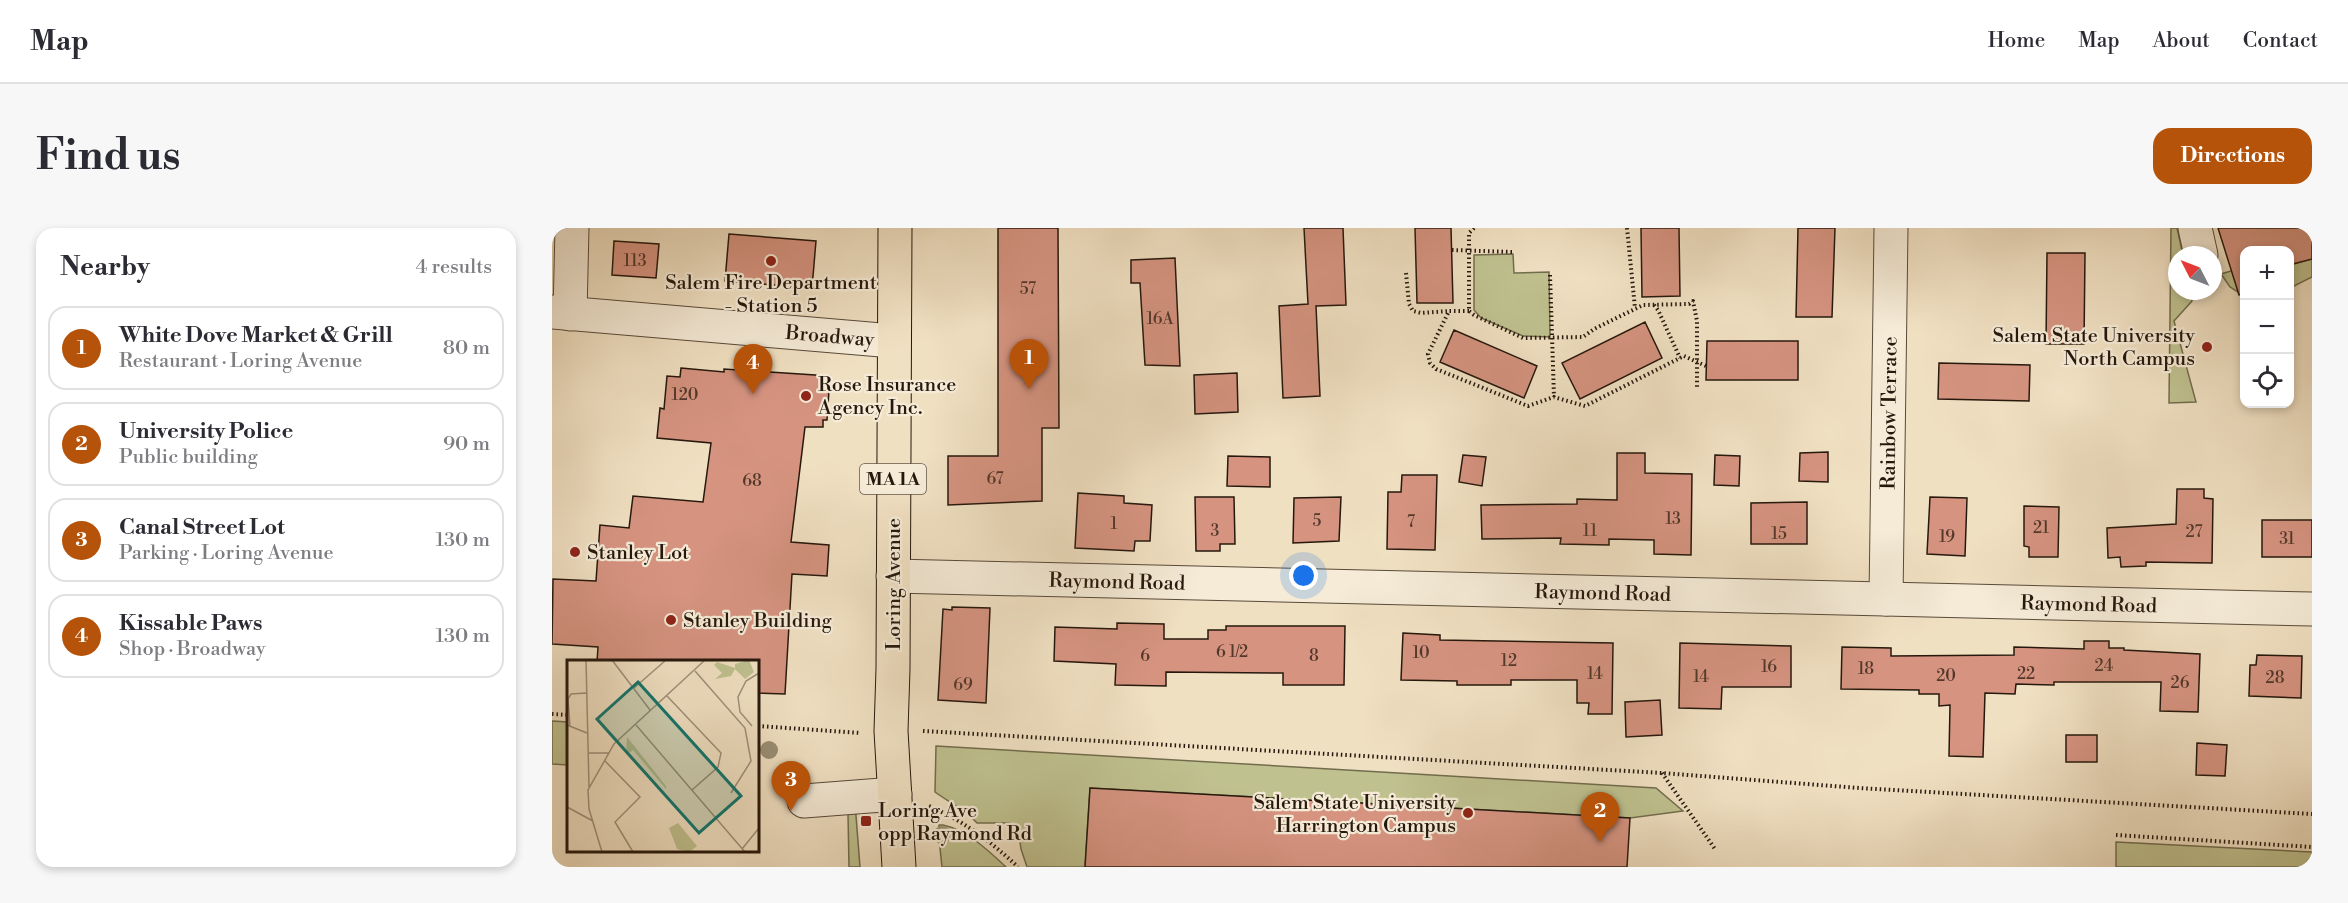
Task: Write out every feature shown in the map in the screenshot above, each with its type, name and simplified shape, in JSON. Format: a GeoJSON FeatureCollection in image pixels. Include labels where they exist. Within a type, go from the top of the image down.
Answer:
{"type":"FeatureCollection","features":[{"type":"Feature","properties":{"kind":"highway","name":"Loring Avenue"},"geometry":{"type":"LineString","coordinates":[[895,228],[891,731],[899,867]]}},
{"type":"Feature","properties":{"kind":"street"},"geometry":{"type":"LineString","coordinates":[[561,313],[572,228]]}},
{"type":"Feature","properties":{"kind":"street","name":"Rainbow Terrace"},"geometry":{"type":"LineString","coordinates":[[1886,599],[1891,228]]}},
{"type":"Feature","properties":{"kind":"street"},"geometry":{"type":"LineString","coordinates":[[2194,228],[2199,246]]}},
{"type":"Feature","properties":{"kind":"street","name":"Broadway"},"geometry":{"type":"LineString","coordinates":[[561,313],[893,341]]}},
{"type":"Feature","properties":{"kind":"street","name":"Raymond Road"},"geometry":{"type":"LineString","coordinates":[[893,576],[2312,609]]}},
{"type":"Feature","properties":{"kind":"street"},"geometry":{"type":"LineString","coordinates":[[804,801],[895,794]]}},
{"type":"Feature","properties":{"kind":"path"},"geometry":{"type":"LineString","coordinates":[[1469,311],[1469,233],[1474,228]]}},
{"type":"Feature","properties":{"kind":"path"},"geometry":{"type":"LineString","coordinates":[[1627,228],[1635,308]]}},
{"type":"Feature","properties":{"kind":"path"},"geometry":{"type":"LineString","coordinates":[[1452,250],[1513,252]]}},
{"type":"Feature","properties":{"kind":"path"},"geometry":{"type":"LineString","coordinates":[[1406,273],[1409,304],[1413,311],[1469,311],[1480,320],[1523,338],[1583,337],[1594,329],[1643,305],[1689,304],[1693,301],[1697,321],[1696,388]]}},
{"type":"Feature","properties":{"kind":"path"},"geometry":{"type":"LineString","coordinates":[[1550,275],[1554,397]]}},
{"type":"Feature","properties":{"kind":"path"},"geometry":{"type":"LineString","coordinates":[[1654,305],[1680,357]]}},
{"type":"Feature","properties":{"kind":"path"},"geometry":{"type":"LineString","coordinates":[[1449,311],[1428,354],[1430,363],[1436,369],[1528,406],[1554,397],[1585,406],[1684,356],[1706,366]]}},
{"type":"Feature","properties":{"kind":"path"},"geometry":{"type":"LineString","coordinates":[[552,714],[567,715]]}},
{"type":"Feature","properties":{"kind":"path"},"geometry":{"type":"LineString","coordinates":[[759,726],[853,734],[930,731],[1662,773],[1859,788],[2312,813]]}},
{"type":"Feature","properties":{"kind":"path"},"geometry":{"type":"LineString","coordinates":[[1662,773],[1715,849]]}},
{"type":"Feature","properties":{"kind":"path"},"geometry":{"type":"LineString","coordinates":[[929,806],[958,819],[989,840],[1018,867]]}},
{"type":"Feature","properties":{"kind":"path"},"geometry":{"type":"LineString","coordinates":[[2116,836],[2312,847]]}},
{"type":"Feature","properties":{"kind":"green space"},"geometry":{"type":"Polygon","coordinates":[[[2171,228],[2177,228],[2181,246],[2171,246],[2171,228]]]}},
{"type":"Feature","properties":{"kind":"green space"},"geometry":{"type":"Polygon","coordinates":[[[1513,254],[1514,273],[1549,272],[1550,337],[1523,336],[1481,318],[1474,310],[1474,255],[1513,254]]]}},
{"type":"Feature","properties":{"kind":"green space"},"geometry":{"type":"Polygon","coordinates":[[[2312,259],[2312,277],[2294,286],[2294,264],[2312,259]]]}},
{"type":"Feature","properties":{"kind":"green space"},"geometry":{"type":"Polygon","coordinates":[[[2240,268],[2240,293],[2230,287],[2222,274],[2240,268]]]}},
{"type":"Feature","properties":{"kind":"green space"},"geometry":{"type":"Polygon","coordinates":[[[2170,300],[2192,300],[2174,321],[2196,402],[2169,403],[2170,300]]]}},
{"type":"Feature","properties":{"kind":"green space"},"geometry":{"type":"Polygon","coordinates":[[[552,721],[567,722],[567,765],[552,764],[552,721]]]}},
{"type":"Feature","properties":{"kind":"green space"},"geometry":{"type":"Polygon","coordinates":[[[936,746],[1656,788],[1683,811],[1630,818],[1090,788],[1085,867],[1027,867],[1018,828],[1009,823],[977,823],[963,810],[935,792],[936,746]]]}},
{"type":"Feature","properties":{"kind":"green space"},"geometry":{"type":"Polygon","coordinates":[[[855,803],[860,867],[849,867],[848,814],[855,803]]]}},
{"type":"Feature","properties":{"kind":"green space"},"geometry":{"type":"Polygon","coordinates":[[[939,825],[969,836],[1006,867],[942,867],[939,825]]]}},
{"type":"Feature","properties":{"kind":"green space"},"geometry":{"type":"Polygon","coordinates":[[[2116,842],[2312,852],[2312,867],[2116,867],[2116,842]]]}},
{"type":"Feature","properties":{"kind":"building"},"geometry":{"type":"Polygon","coordinates":[[[998,228],[1058,228],[1059,428],[1042,428],[1042,501],[948,505],[948,456],[998,456],[998,228]]]}},
{"type":"Feature","properties":{"kind":"building"},"geometry":{"type":"Polygon","coordinates":[[[1304,228],[1343,228],[1346,305],[1316,306],[1320,396],[1283,398],[1279,306],[1308,304],[1304,228]]]}},
{"type":"Feature","properties":{"kind":"building"},"geometry":{"type":"Polygon","coordinates":[[[1415,228],[1451,228],[1453,303],[1417,303],[1415,228]]]}},
{"type":"Feature","properties":{"kind":"building"},"geometry":{"type":"Polygon","coordinates":[[[1641,228],[1679,228],[1680,296],[1642,297],[1641,228]]]}},
{"type":"Feature","properties":{"kind":"building"},"geometry":{"type":"Polygon","coordinates":[[[1798,228],[1835,228],[1832,317],[1796,317],[1798,228]]]}},
{"type":"Feature","properties":{"kind":"building"},"geometry":{"type":"Polygon","coordinates":[[[2218,228],[2312,228],[2312,259],[2294,264],[2294,246],[2240,246],[2239,295],[2218,228]]]}},
{"type":"Feature","properties":{"kind":"building","name":"Salem Fire Department - Station 5"},"geometry":{"type":"Polygon","coordinates":[[[729,234],[816,241],[812,288],[725,281],[729,234]]]}},
{"type":"Feature","properties":{"kind":"building"},"geometry":{"type":"Polygon","coordinates":[[[614,241],[659,244],[656,278],[612,275],[614,241]]]}},
{"type":"Feature","properties":{"kind":"building"},"geometry":{"type":"Polygon","coordinates":[[[2047,253],[2085,253],[2084,344],[2046,344],[2047,253]]]}},
{"type":"Feature","properties":{"kind":"building"},"geometry":{"type":"Polygon","coordinates":[[[1175,258],[1180,366],[1145,365],[1140,283],[1131,283],[1131,260],[1175,258]]]}},
{"type":"Feature","properties":{"kind":"building"},"geometry":{"type":"Polygon","coordinates":[[[1645,322],[1662,358],[1580,399],[1562,363],[1645,322]]]}},
{"type":"Feature","properties":{"kind":"building"},"geometry":{"type":"Polygon","coordinates":[[[1454,330],[1537,366],[1524,398],[1440,362],[1454,330]]]}},
{"type":"Feature","properties":{"kind":"building"},"geometry":{"type":"Polygon","coordinates":[[[1707,341],[1798,341],[1798,380],[1706,380],[1707,341]]]}},
{"type":"Feature","properties":{"kind":"building"},"geometry":{"type":"Polygon","coordinates":[[[1939,363],[2030,365],[2029,401],[1938,399],[1939,363]]]}},
{"type":"Feature","properties":{"kind":"building"},"geometry":{"type":"Polygon","coordinates":[[[681,368],[830,376],[827,420],[823,420],[823,427],[805,427],[791,542],[829,545],[827,576],[792,574],[785,694],[759,693],[759,660],[597,660],[598,647],[552,644],[553,579],[596,581],[600,525],[629,528],[633,496],[703,502],[711,443],[657,438],[660,408],[664,409],[667,376],[680,377],[681,368]]]}},
{"type":"Feature","properties":{"kind":"building"},"geometry":{"type":"Polygon","coordinates":[[[1237,373],[1238,412],[1195,414],[1194,375],[1237,373]]]}},
{"type":"Feature","properties":{"kind":"building"},"geometry":{"type":"Polygon","coordinates":[[[1828,452],[1828,482],[1799,481],[1800,453],[1828,452]]]}},
{"type":"Feature","properties":{"kind":"building"},"geometry":{"type":"Polygon","coordinates":[[[1617,453],[1645,453],[1645,473],[1692,474],[1691,555],[1654,554],[1654,540],[1609,539],[1609,545],[1560,544],[1561,538],[1482,539],[1481,505],[1577,504],[1577,499],[1617,500],[1617,453]]]}},
{"type":"Feature","properties":{"kind":"building"},"geometry":{"type":"Polygon","coordinates":[[[1463,455],[1486,457],[1482,486],[1459,482],[1463,455]]]}},
{"type":"Feature","properties":{"kind":"building"},"geometry":{"type":"Polygon","coordinates":[[[1715,455],[1740,456],[1739,486],[1714,485],[1715,455]]]}},
{"type":"Feature","properties":{"kind":"building"},"geometry":{"type":"Polygon","coordinates":[[[1228,456],[1270,457],[1270,487],[1227,486],[1228,456]]]}},
{"type":"Feature","properties":{"kind":"building"},"geometry":{"type":"Polygon","coordinates":[[[1402,475],[1437,475],[1435,550],[1387,549],[1388,492],[1401,492],[1402,475]]]}},
{"type":"Feature","properties":{"kind":"building"},"geometry":{"type":"Polygon","coordinates":[[[2177,489],[2204,489],[2204,498],[2213,499],[2212,563],[2146,562],[2146,566],[2121,567],[2120,557],[2108,558],[2107,528],[2176,524],[2177,489]]]}},
{"type":"Feature","properties":{"kind":"building"},"geometry":{"type":"Polygon","coordinates":[[[1078,493],[1124,496],[1124,503],[1152,505],[1150,541],[1135,541],[1134,551],[1075,548],[1078,493]]]}},
{"type":"Feature","properties":{"kind":"building"},"geometry":{"type":"Polygon","coordinates":[[[1195,497],[1234,497],[1235,544],[1220,544],[1220,551],[1196,551],[1195,497]]]}},
{"type":"Feature","properties":{"kind":"building"},"geometry":{"type":"Polygon","coordinates":[[[1341,497],[1339,541],[1293,543],[1294,498],[1341,497]]]}},
{"type":"Feature","properties":{"kind":"building"},"geometry":{"type":"Polygon","coordinates":[[[1930,497],[1967,498],[1965,556],[1927,554],[1930,497]]]}},
{"type":"Feature","properties":{"kind":"building"},"geometry":{"type":"Polygon","coordinates":[[[1807,502],[1807,544],[1751,544],[1751,503],[1807,502]]]}},
{"type":"Feature","properties":{"kind":"building"},"geometry":{"type":"Polygon","coordinates":[[[2024,506],[2059,507],[2058,557],[2029,557],[2029,547],[2024,546],[2024,506]]]}},
{"type":"Feature","properties":{"kind":"building"},"geometry":{"type":"Polygon","coordinates":[[[2262,520],[2312,520],[2312,557],[2262,557],[2262,520]]]}},
{"type":"Feature","properties":{"kind":"building"},"geometry":{"type":"Polygon","coordinates":[[[952,607],[990,608],[986,703],[938,700],[943,609],[952,610],[952,607]]]}},
{"type":"Feature","properties":{"kind":"building"},"geometry":{"type":"Polygon","coordinates":[[[1117,623],[1164,624],[1164,639],[1208,639],[1208,630],[1226,630],[1226,626],[1345,626],[1344,685],[1283,685],[1283,673],[1166,672],[1166,686],[1115,685],[1116,664],[1054,661],[1055,627],[1117,629],[1117,623]]]}},
{"type":"Feature","properties":{"kind":"building"},"geometry":{"type":"Polygon","coordinates":[[[1403,633],[1440,635],[1440,640],[1613,643],[1612,714],[1588,714],[1589,703],[1577,703],[1577,680],[1511,680],[1511,685],[1457,685],[1457,681],[1401,680],[1403,633]]]}},
{"type":"Feature","properties":{"kind":"building"},"geometry":{"type":"Polygon","coordinates":[[[2084,641],[2109,641],[2109,648],[2124,648],[2124,650],[2200,654],[2198,712],[2160,711],[2161,682],[2016,684],[2015,694],[1985,693],[1983,757],[1949,756],[1950,705],[1939,706],[1939,694],[1919,694],[1919,690],[1841,689],[1842,647],[1891,648],[1891,656],[2014,655],[2014,647],[2084,649],[2084,641]]]}},
{"type":"Feature","properties":{"kind":"building"},"geometry":{"type":"Polygon","coordinates":[[[1680,643],[1791,646],[1791,687],[1722,687],[1721,709],[1679,708],[1680,643]]]}},
{"type":"Feature","properties":{"kind":"building"},"geometry":{"type":"Polygon","coordinates":[[[2257,655],[2302,656],[2301,698],[2249,696],[2250,665],[2256,665],[2257,655]]]}},
{"type":"Feature","properties":{"kind":"building"},"geometry":{"type":"Polygon","coordinates":[[[1660,700],[1662,735],[1626,737],[1625,702],[1660,700]]]}},
{"type":"Feature","properties":{"kind":"building"},"geometry":{"type":"Polygon","coordinates":[[[2066,735],[2097,735],[2097,762],[2066,762],[2066,735]]]}},
{"type":"Feature","properties":{"kind":"building"},"geometry":{"type":"Polygon","coordinates":[[[2197,743],[2227,745],[2225,776],[2196,775],[2197,743]]]}},
{"type":"Feature","properties":{"kind":"building"},"geometry":{"type":"Polygon","coordinates":[[[1090,788],[1630,818],[1627,867],[1085,867],[1090,788]]]}},
{"type":"Feature","properties":{"kind":"place","name":"Salem Fire Department - Station 5"},"geometry":{"type":"Point","coordinates":[771,261]}},
{"type":"Feature","properties":{"kind":"place","name":"Salem State University North Campus"},"geometry":{"type":"Point","coordinates":[2207,347]}},
{"type":"Feature","properties":{"kind":"place","name":"White Dove Market & Grill"},"geometry":{"type":"Point","coordinates":[1029,389]}},
{"type":"Feature","properties":{"kind":"place","name":"Kissable Paws"},"geometry":{"type":"Point","coordinates":[753,394]}},
{"type":"Feature","properties":{"kind":"place","name":"Rose Insurance Agency Inc."},"geometry":{"type":"Point","coordinates":[806,396]}},
{"type":"Feature","properties":{"kind":"place","name":"Stanley Lot"},"geometry":{"type":"Point","coordinates":[575,552]}},
{"type":"Feature","properties":{"kind":"place","name":"Stanley Building"},"geometry":{"type":"Point","coordinates":[671,620]}},
{"type":"Feature","properties":{"kind":"place","name":"Canal Street Lot"},"geometry":{"type":"Point","coordinates":[791,811]}},
{"type":"Feature","properties":{"kind":"place","name":"Salem State University Harrington Campus"},"geometry":{"type":"Point","coordinates":[1468,813]}},
{"type":"Feature","properties":{"kind":"place","name":"Loring Ave opp Raymond Rd"},"geometry":{"type":"Point","coordinates":[866,821]}},
{"type":"Feature","properties":{"kind":"place","name":"University Police"},"geometry":{"type":"Point","coordinates":[1600,842]}}]}
